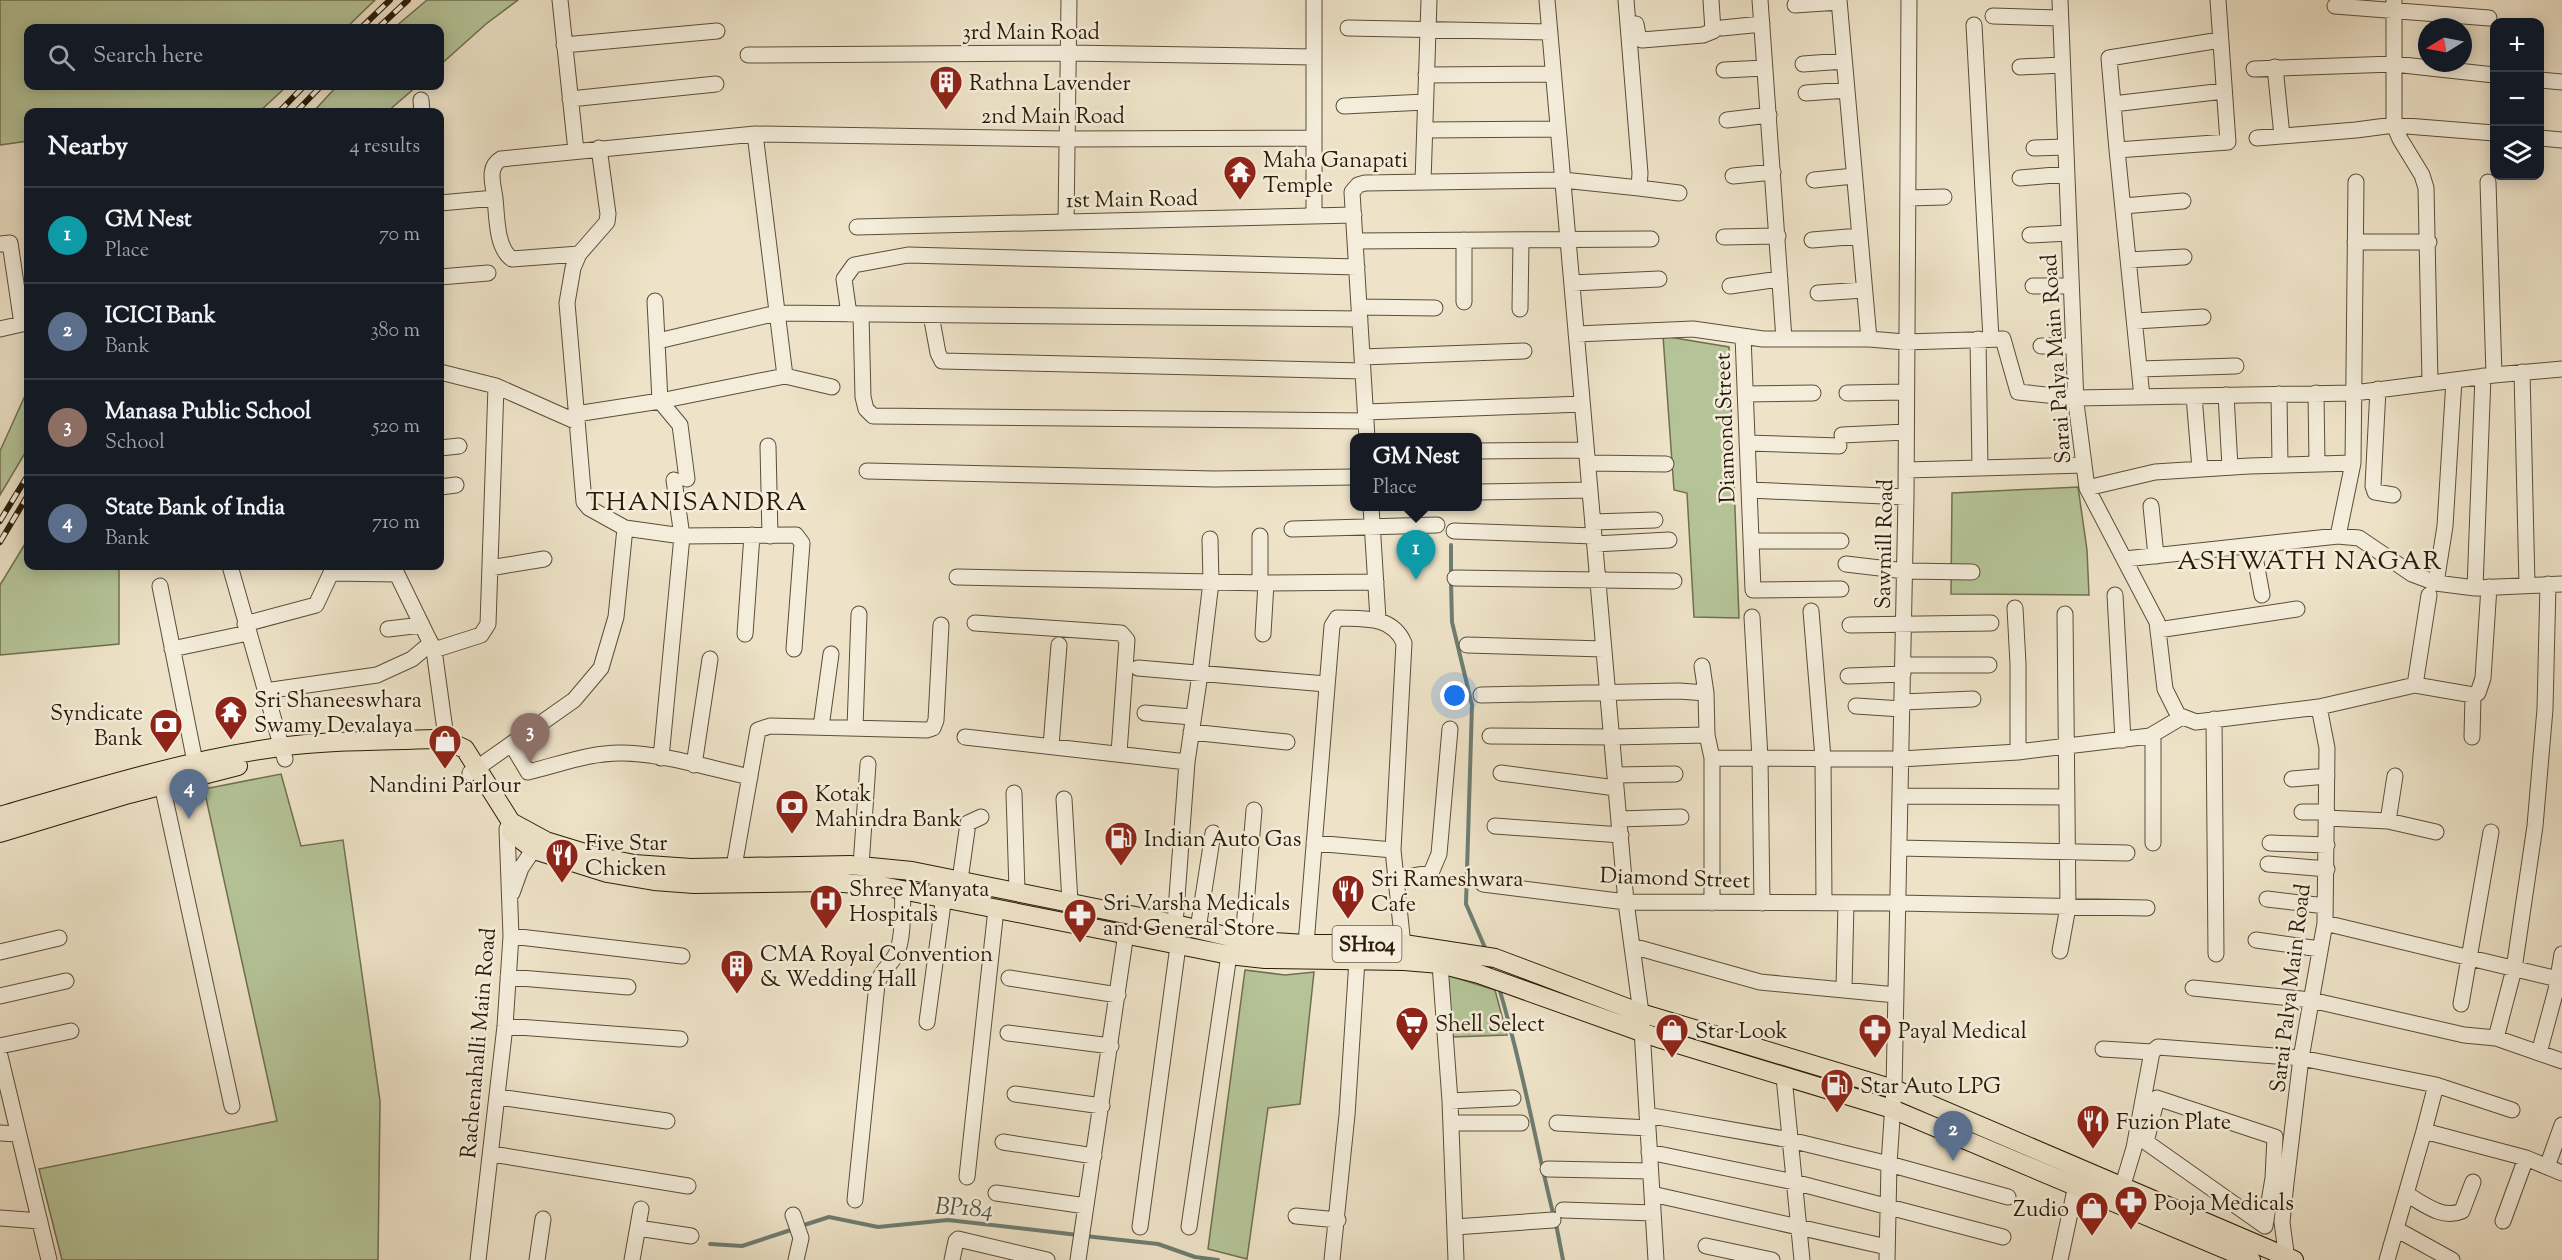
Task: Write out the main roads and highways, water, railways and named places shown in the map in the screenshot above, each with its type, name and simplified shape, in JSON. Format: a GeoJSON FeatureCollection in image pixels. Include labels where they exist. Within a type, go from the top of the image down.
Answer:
{"type":"FeatureCollection","features":[{"type":"Feature","properties":{"kind":"main road","name":"SH104"},"geometry":{"type":"LineString","coordinates":[[284,752],[435,739],[448,746],[465,749],[474,770],[509,826],[537,844],[634,864],[903,889],[1229,955],[1265,959],[1357,960],[1404,952],[1479,974],[1641,1032],[1892,1109],[2251,1260]]}},
{"type":"Feature","properties":{"kind":"main road"},"geometry":{"type":"LineString","coordinates":[[0,816],[195,762],[284,752]]}},
{"type":"Feature","properties":{"kind":"main road"},"geometry":{"type":"LineString","coordinates":[[0,833],[284,752]]}},
{"type":"Feature","properties":{"kind":"main road","name":"SH104"},"geometry":{"type":"LineString","coordinates":[[733,874],[861,866],[912,871],[1244,940],[1495,958],[1641,1013],[1894,1089],[2289,1259]]}},
{"type":"Feature","properties":{"kind":"waterway"},"geometry":{"type":"LineString","coordinates":[[1451,545],[1451,574]]}},
{"type":"Feature","properties":{"kind":"waterway"},"geometry":{"type":"LineString","coordinates":[[1451,582],[1452,622],[1472,705],[1466,904],[1486,950]]}},
{"type":"Feature","properties":{"kind":"waterway"},"geometry":{"type":"LineString","coordinates":[[1499,988],[1515,1045],[1554,1217]]}},
{"type":"Feature","properties":{"kind":"waterway","name":"BP184"},"geometry":{"type":"LineString","coordinates":[[801,1226],[829,1217],[878,1227],[948,1220],[1078,1235]]}},
{"type":"Feature","properties":{"kind":"waterway"},"geometry":{"type":"LineString","coordinates":[[1556,1224],[1563,1260]]}},
{"type":"Feature","properties":{"kind":"waterway","name":"BP184"},"geometry":{"type":"LineString","coordinates":[[710,1244],[742,1246],[794,1229]]}},
{"type":"Feature","properties":{"kind":"waterway","name":"BP184"},"geometry":{"type":"LineString","coordinates":[[1085,1236],[1158,1244],[1195,1257],[1218,1260]]}},
{"type":"Feature","properties":{"kind":"railway"},"geometry":{"type":"LineString","coordinates":[[365,24],[390,0]]}},
{"type":"Feature","properties":{"kind":"railway"},"geometry":{"type":"LineString","coordinates":[[382,24],[408,0]]}},
{"type":"Feature","properties":{"kind":"railway"},"geometry":{"type":"LineString","coordinates":[[283,108],[300,90]]}},
{"type":"Feature","properties":{"kind":"railway"},"geometry":{"type":"LineString","coordinates":[[300,108],[317,90]]}},
{"type":"Feature","properties":{"kind":"railway"},"geometry":{"type":"LineString","coordinates":[[0,521],[24,482]]}},
{"type":"Feature","properties":{"kind":"railway"},"geometry":{"type":"LineString","coordinates":[[0,542],[24,502]]}},
{"type":"Feature","properties":{"kind":"place","name":"Rathna Lavender"},"geometry":{"type":"Point","coordinates":[946,111]}},
{"type":"Feature","properties":{"kind":"place","name":"Maha Ganapati Temple"},"geometry":{"type":"Point","coordinates":[1240,201]}},
{"type":"Feature","properties":{"kind":"place","name":"GM Nest"},"geometry":{"type":"Point","coordinates":[1416,580]}},
{"type":"Feature","properties":{"kind":"place","name":"Sri Shaneeswhara Swamy Devalaya"},"geometry":{"type":"Point","coordinates":[231,741]}},
{"type":"Feature","properties":{"kind":"place","name":"Syndicate Bank"},"geometry":{"type":"Point","coordinates":[166,754]}},
{"type":"Feature","properties":{"kind":"place","name":"Manasa Public School"},"geometry":{"type":"Point","coordinates":[530,763]}},
{"type":"Feature","properties":{"kind":"place","name":"Nandini Parlour"},"geometry":{"type":"Point","coordinates":[445,770]}},
{"type":"Feature","properties":{"kind":"place","name":"State Bank of India"},"geometry":{"type":"Point","coordinates":[189,819]}},
{"type":"Feature","properties":{"kind":"place","name":"Kotak Mahindra Bank"},"geometry":{"type":"Point","coordinates":[792,835]}},
{"type":"Feature","properties":{"kind":"place","name":"Indian Auto Gas"},"geometry":{"type":"Point","coordinates":[1121,867]}},
{"type":"Feature","properties":{"kind":"place","name":"Five Star Chicken"},"geometry":{"type":"Point","coordinates":[562,884]}},
{"type":"Feature","properties":{"kind":"place","name":"Sri Rameshwara Cafe"},"geometry":{"type":"Point","coordinates":[1348,920]}},
{"type":"Feature","properties":{"kind":"place","name":"Shree Manyata Hospitals"},"geometry":{"type":"Point","coordinates":[826,930]}},
{"type":"Feature","properties":{"kind":"place","name":"Sri Varsha Medicals and General Store"},"geometry":{"type":"Point","coordinates":[1080,944]}},
{"type":"Feature","properties":{"kind":"place","name":"CMA Royal Convention & Wedding Hall"},"geometry":{"type":"Point","coordinates":[737,995]}},
{"type":"Feature","properties":{"kind":"place","name":"Shell Select"},"geometry":{"type":"Point","coordinates":[1412,1052]}},
{"type":"Feature","properties":{"kind":"place","name":"Star Look"},"geometry":{"type":"Point","coordinates":[1672,1059]}},
{"type":"Feature","properties":{"kind":"place","name":"Payal Medical"},"geometry":{"type":"Point","coordinates":[1875,1059]}},
{"type":"Feature","properties":{"kind":"place","name":"Star Auto LPG"},"geometry":{"type":"Point","coordinates":[1837,1114]}},
{"type":"Feature","properties":{"kind":"place","name":"Fuzion Plate"},"geometry":{"type":"Point","coordinates":[2093,1150]}},
{"type":"Feature","properties":{"kind":"place","name":"ICICI Bank"},"geometry":{"type":"Point","coordinates":[1953,1161]}},
{"type":"Feature","properties":{"kind":"place","name":"Pooja Medicals"},"geometry":{"type":"Point","coordinates":[2131,1231]}},
{"type":"Feature","properties":{"kind":"place","name":"Zudio"},"geometry":{"type":"Point","coordinates":[2092,1237]}},
{"type":"Feature","properties":{"kind":"district","name":"THANISANDRA"},"geometry":{"type":"Point","coordinates":[697,501]}},
{"type":"Feature","properties":{"kind":"district","name":"ASHWATH NAGAR"},"geometry":{"type":"Point","coordinates":[2310,560]}}]}
